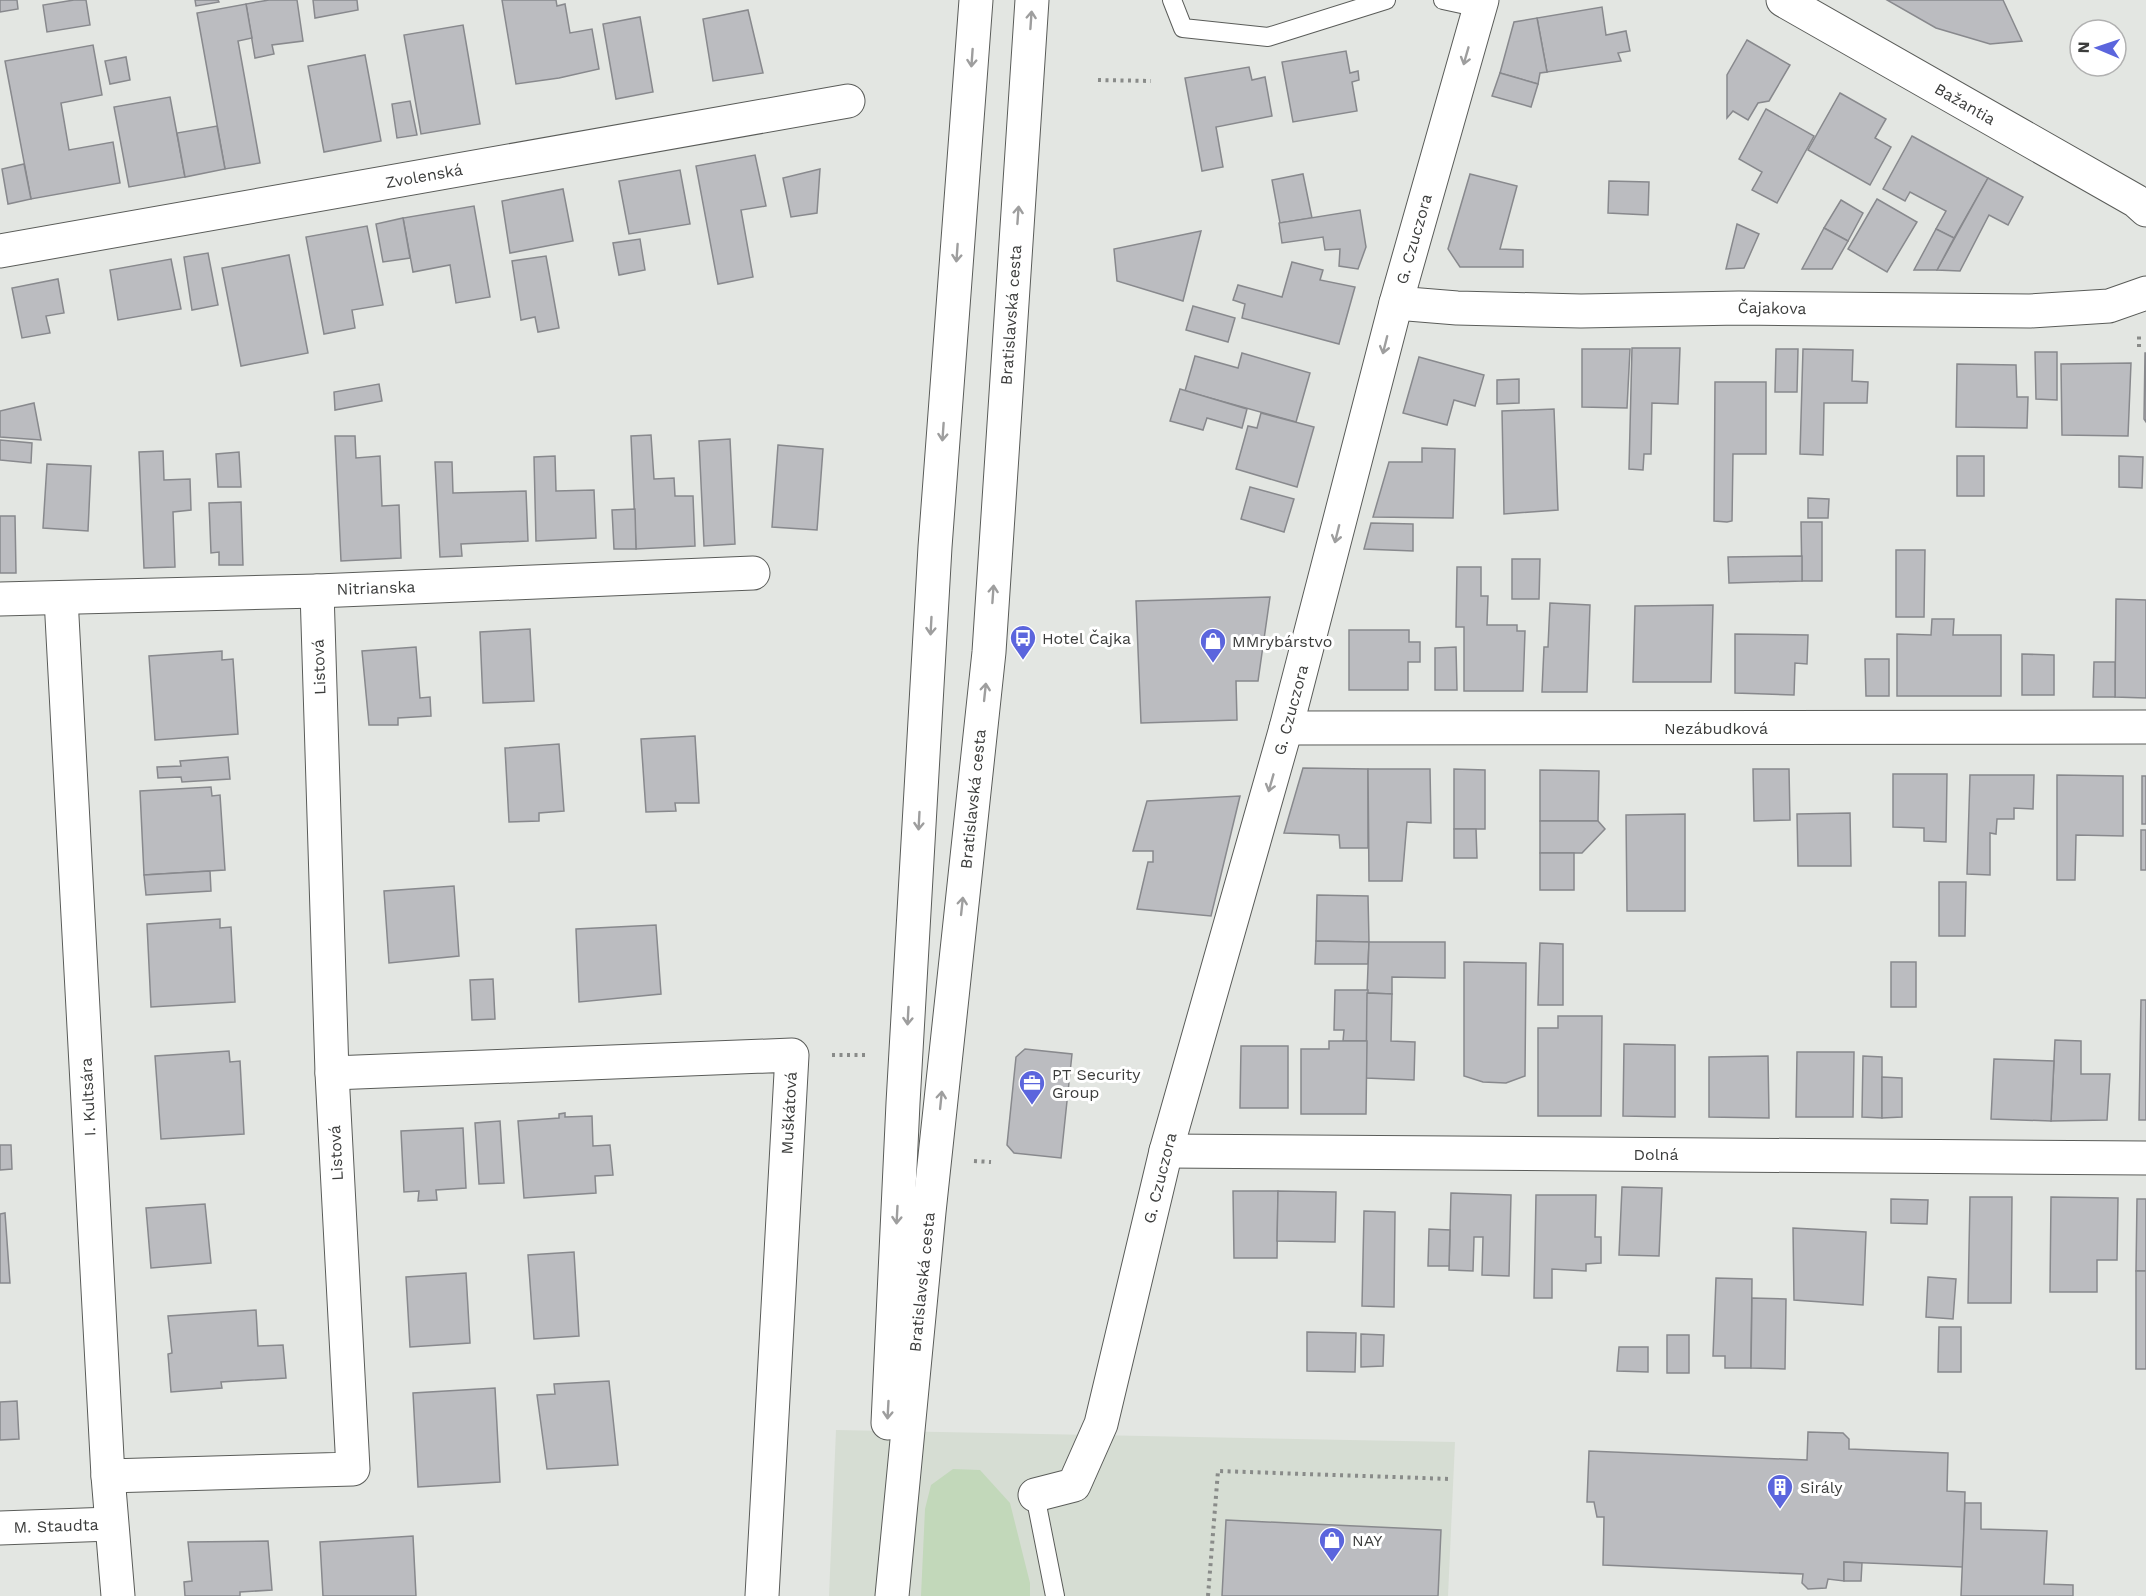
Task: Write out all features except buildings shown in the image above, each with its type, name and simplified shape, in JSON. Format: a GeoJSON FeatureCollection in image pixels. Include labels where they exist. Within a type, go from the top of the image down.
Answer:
{"type":"FeatureCollection","features":[{"type":"Feature","properties":{"kind":"street","name":"Bratislavská cesta"},"geometry":{"type":"LineString","coordinates":[[880,1596],[903,1103],[935,547],[976,0]]}},
{"type":"Feature","properties":{"kind":"street","name":"Bratislavská cesta"},"geometry":{"type":"LineString","coordinates":[[892,1596],[929,1212],[989,652],[1032,0]]}},
{"type":"Feature","properties":{"kind":"street","name":"Bažantia"},"geometry":{"type":"LineString","coordinates":[[1783,0],[2143,197]]}},
{"type":"Feature","properties":{"kind":"street","name":"G. Czuczora"},"geometry":{"type":"LineString","coordinates":[[1035,1495],[1074,1485],[1101,1425],[1166,1151],[1286,728],[1396,303],[1481,4]]}},
{"type":"Feature","properties":{"kind":"street","name":"Zvolenská"},"geometry":{"type":"LineString","coordinates":[[0,251],[848,101]]}},
{"type":"Feature","properties":{"kind":"street","name":"Čajakova"},"geometry":{"type":"LineString","coordinates":[[1396,303],[1457,308],[1581,311],[1739,308],[2030,311],[2109,306],[2146,293]]}},
{"type":"Feature","properties":{"kind":"street","name":"Nitrianska"},"geometry":{"type":"LineString","coordinates":[[0,599],[317,591],[753,573]]}},
{"type":"Feature","properties":{"kind":"street","name":"Listová"},"geometry":{"type":"LineString","coordinates":[[108,1476],[353,1469],[332,1073],[317,591]]}},
{"type":"Feature","properties":{"kind":"street","name":"I. Kultsára"},"geometry":{"type":"LineString","coordinates":[[61,598],[108,1476],[118,1596]]}},
{"type":"Feature","properties":{"kind":"street","name":"Nezábudková"},"geometry":{"type":"LineString","coordinates":[[1286,728],[2146,727]]}},
{"type":"Feature","properties":{"kind":"street","name":"Muškátová"},"geometry":{"type":"LineString","coordinates":[[332,1073],[792,1055],[762,1596]]}},
{"type":"Feature","properties":{"kind":"street","name":"Dolná"},"geometry":{"type":"LineString","coordinates":[[1166,1151],[2146,1158]]}},
{"type":"Feature","properties":{"kind":"street","name":"M. Staudta"},"geometry":{"type":"LineString","coordinates":[[0,1528],[111,1524]]}},
{"type":"Feature","properties":{"kind":"lane"},"geometry":{"type":"LineString","coordinates":[[1172,0],[1183,28],[1268,38],[1386,0]]}},
{"type":"Feature","properties":{"kind":"lane"},"geometry":{"type":"LineString","coordinates":[[1443,0],[1481,4]]}},
{"type":"Feature","properties":{"kind":"lane"},"geometry":{"type":"LineString","coordinates":[[1035,1495],[1055,1596]]}},
{"type":"Feature","properties":{"kind":"path"},"geometry":{"type":"LineString","coordinates":[[1098,80],[1150,81]]}},
{"type":"Feature","properties":{"kind":"path"},"geometry":{"type":"LineString","coordinates":[[1208,1596],[1218,1471],[1451,1479]]}},
{"type":"Feature","properties":{"kind":"shaded area"},"geometry":{"type":"Polygon","coordinates":[[[836,1430],[1455,1442],[1448,1596],[829,1596],[836,1430]]]}},
{"type":"Feature","properties":{"kind":"green space"},"geometry":{"type":"Polygon","coordinates":[[[953,1469],[980,1470],[1010,1503],[1030,1583],[1030,1596],[921,1596],[925,1509],[931,1485],[953,1469]]]}},
{"type":"Feature","properties":{"kind":"place","name":"Hotel Čajka"},"geometry":{"type":"Point","coordinates":[1023,661]}},
{"type":"Feature","properties":{"kind":"place","name":"MMrybárstvo"},"geometry":{"type":"Point","coordinates":[1213,664]}},
{"type":"Feature","properties":{"kind":"place","name":"PT Security Group"},"geometry":{"type":"Point","coordinates":[1032,1106]}},
{"type":"Feature","properties":{"kind":"place","name":"Sirály"},"geometry":{"type":"Point","coordinates":[1780,1510]}},
{"type":"Feature","properties":{"kind":"place","name":"NAY"},"geometry":{"type":"Point","coordinates":[1332,1563]}}]}
